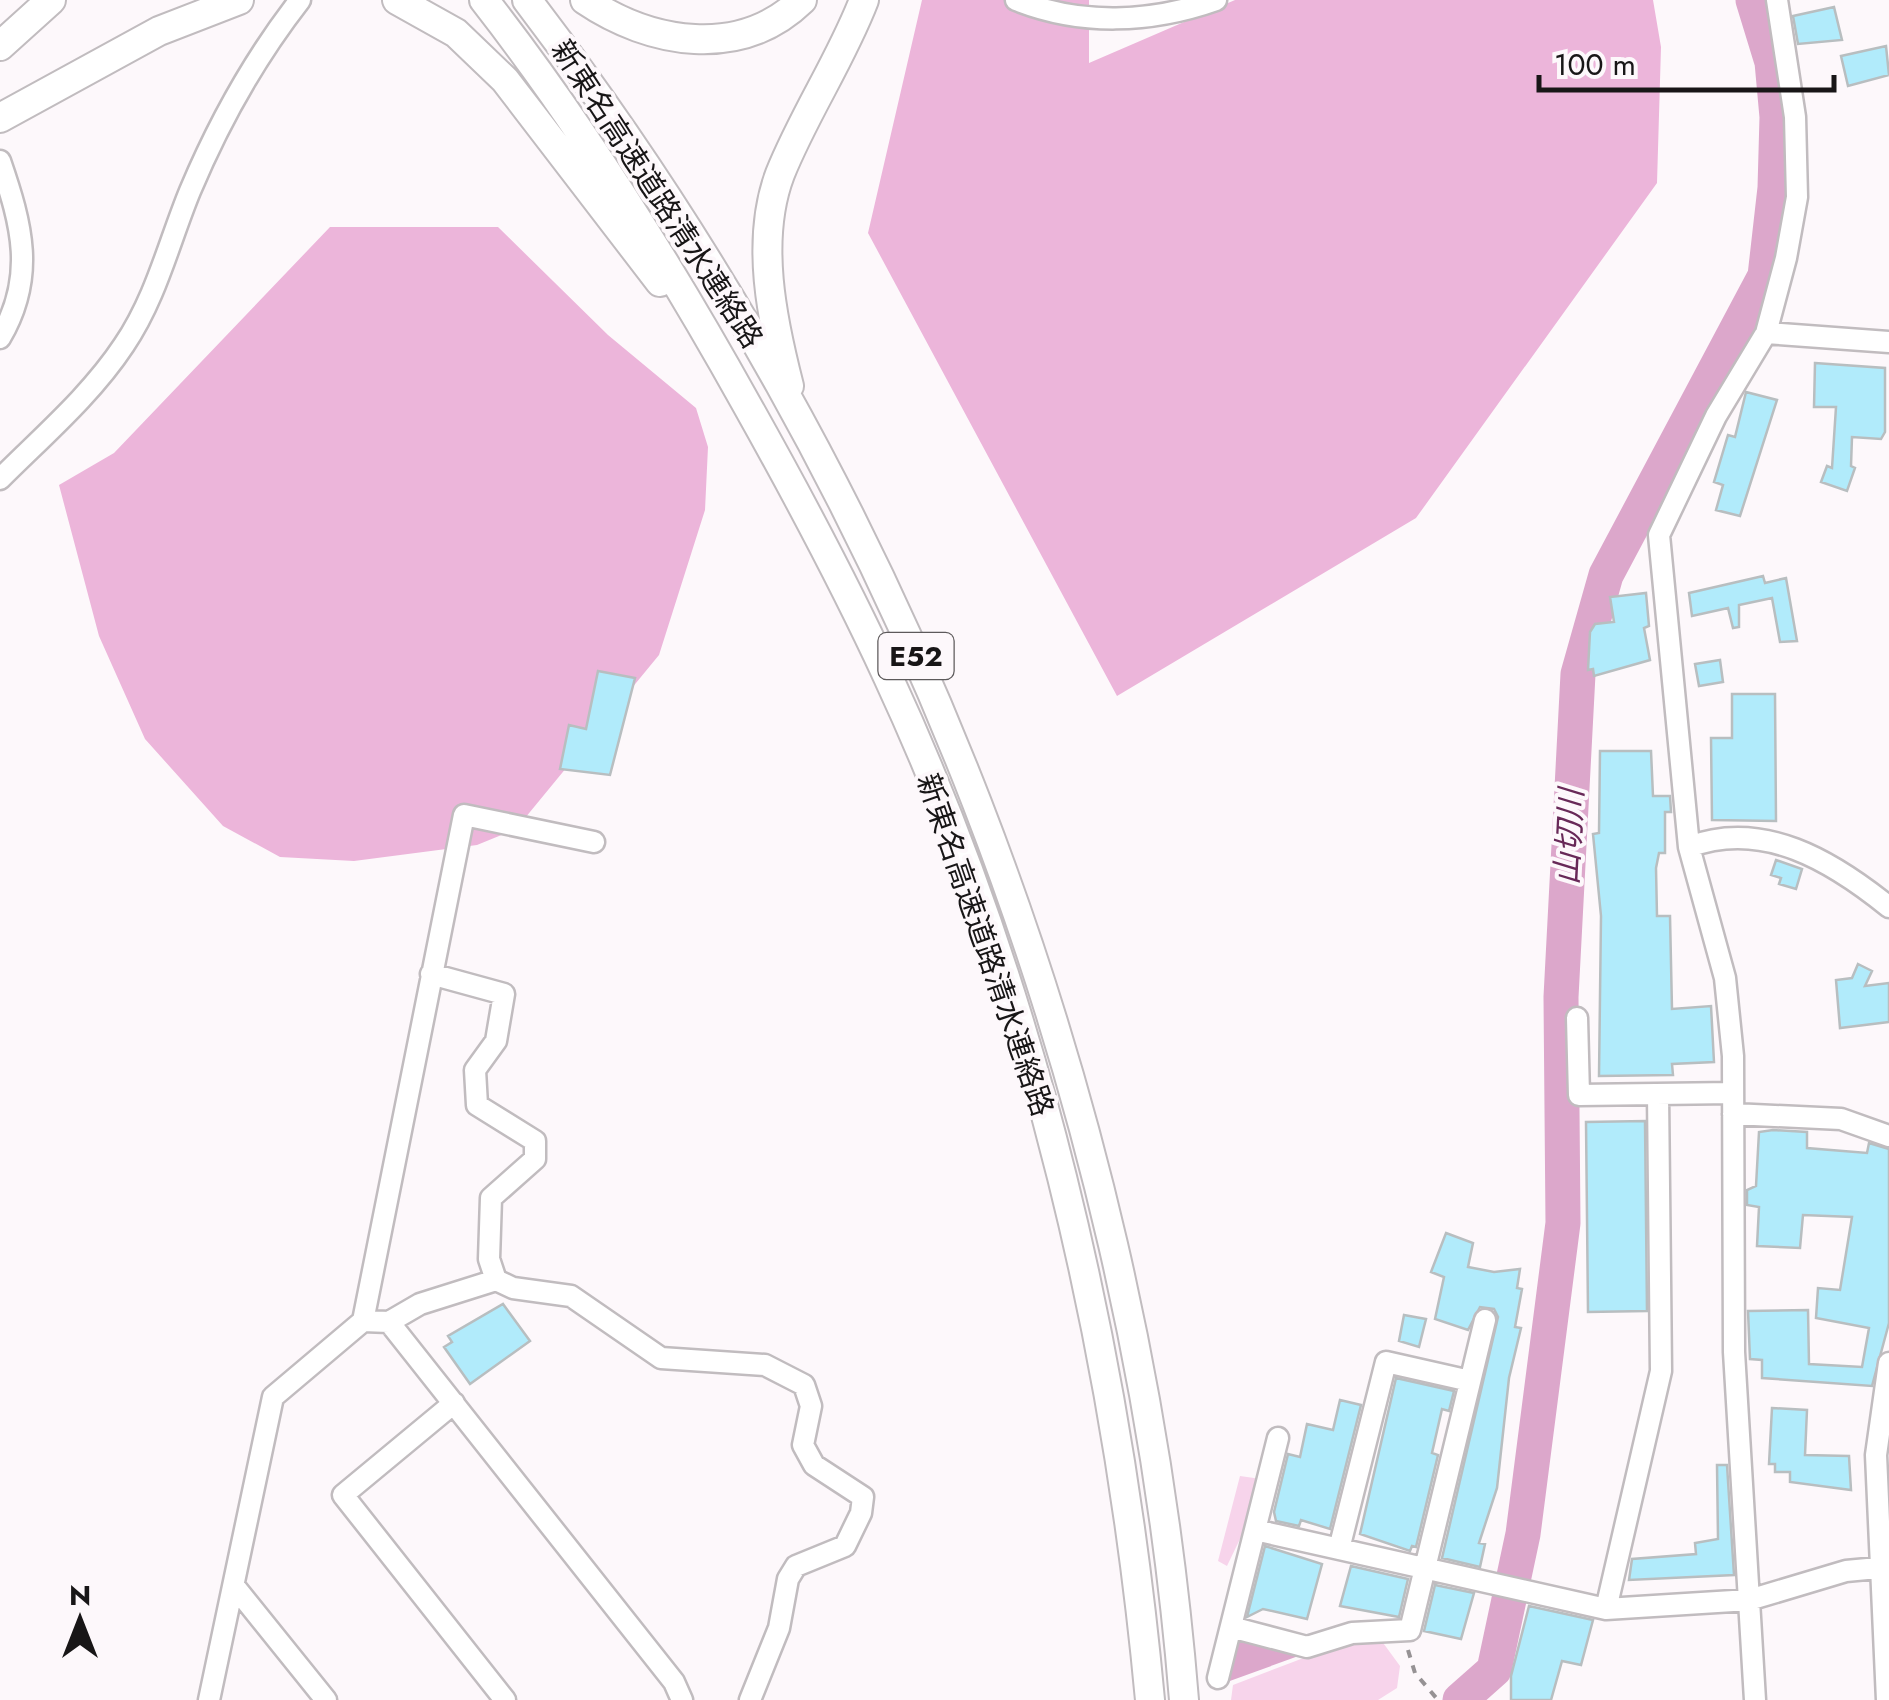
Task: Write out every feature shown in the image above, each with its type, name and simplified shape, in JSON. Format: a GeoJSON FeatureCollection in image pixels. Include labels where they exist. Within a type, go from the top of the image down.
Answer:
{"type":"FeatureCollection","features":[{"type":"Feature","properties":{"kind":"highway"},"geometry":{"type":"LineString","coordinates":[[0,22],[24,0]]}},
{"type":"Feature","properties":{"kind":"highway"},"geometry":{"type":"LineString","coordinates":[[0,46],[51,0]]}},
{"type":"Feature","properties":{"kind":"highway"},"geometry":{"type":"LineString","coordinates":[[0,118],[159,31],[238,0]]}},
{"type":"Feature","properties":{"kind":"highway"},"geometry":{"type":"LineString","coordinates":[[397,0],[456,32],[505,80],[659,265]]}},
{"type":"Feature","properties":{"kind":"highway","name":"新東名高速道路清水連絡路"},"geometry":{"type":"LineString","coordinates":[[484,0],[572,119],[796,493],[889,679],[959,849],[1041,1104],[1116,1429],[1140,1595],[1150,1700]]}},
{"type":"Feature","properties":{"kind":"highway","name":"新東名高速道路清水連絡路"},"geometry":{"type":"LineString","coordinates":[[526,0],[736,307],[885,588],[956,750],[1034,965],[1114,1252],[1149,1427],[1184,1700]]}},
{"type":"Feature","properties":{"kind":"highway"},"geometry":{"type":"LineString","coordinates":[[585,0],[645,32],[708,40],[773,22],[802,0]]}},
{"type":"Feature","properties":{"kind":"highway"},"geometry":{"type":"LineString","coordinates":[[796,416],[768,271],[769,215],[796,138],[864,0]]}},
{"type":"Feature","properties":{"kind":"street"},"geometry":{"type":"LineString","coordinates":[[0,479],[87,392],[125,344],[149,299],[221,122],[247,74],[300,0]]}},
{"type":"Feature","properties":{"kind":"street"},"geometry":{"type":"LineString","coordinates":[[1016,0],[1055,12],[1124,19],[1162,16],[1216,0]]}},
{"type":"Feature","properties":{"kind":"street"},"geometry":{"type":"LineString","coordinates":[[1755,1700],[1734,1352],[1734,1104],[1725,978],[1689,847],[1658,535],[1716,416],[1766,333],[1797,197],[1795,117],[1776,0]]}},
{"type":"Feature","properties":{"kind":"street"},"geometry":{"type":"LineString","coordinates":[[0,161],[25,248],[24,280],[0,338]]}},
{"type":"Feature","properties":{"kind":"street"},"geometry":{"type":"LineString","coordinates":[[1766,333],[1889,342]]}},
{"type":"Feature","properties":{"kind":"street"},"geometry":{"type":"LineString","coordinates":[[210,1700],[273,1397],[363,1321],[464,815],[594,842]]}},
{"type":"Feature","properties":{"kind":"street"},"geometry":{"type":"LineString","coordinates":[[1689,847],[1720,835],[1748,836],[1838,866],[1889,907]]}},
{"type":"Feature","properties":{"kind":"street"},"geometry":{"type":"LineString","coordinates":[[431,974],[504,994],[496,1041],[475,1070],[477,1105],[535,1141],[535,1159],[491,1198],[489,1259],[496,1280]]}},
{"type":"Feature","properties":{"kind":"street"},"geometry":{"type":"LineString","coordinates":[[1577,1018],[1580,1095],[1658,1094],[1734,1104],[1841,1119],[1889,1136]]}},
{"type":"Feature","properties":{"kind":"street"},"geometry":{"type":"LineString","coordinates":[[1606,1609],[1661,1370],[1658,1094]]}},
{"type":"Feature","properties":{"kind":"street"},"geometry":{"type":"LineString","coordinates":[[363,1321],[389,1322],[420,1304],[496,1280],[513,1288],[571,1296],[661,1358],[765,1365],[804,1385],[810,1406],[803,1445],[814,1465],[864,1497],[845,1546],[796,1566],[788,1579],[778,1628],[750,1700]]}},
{"type":"Feature","properties":{"kind":"street"},"geometry":{"type":"LineString","coordinates":[[1231,1627],[1307,1647],[1352,1633],[1410,1630],[1485,1320]]}},
{"type":"Feature","properties":{"kind":"street"},"geometry":{"type":"LineString","coordinates":[[389,1322],[674,1682],[682,1700]]}},
{"type":"Feature","properties":{"kind":"street"},"geometry":{"type":"LineString","coordinates":[[1339,1549],[1386,1362],[1470,1381]]}},
{"type":"Feature","properties":{"kind":"street"},"geometry":{"type":"LineString","coordinates":[[1887,1700],[1882,1455],[1889,1363]]}},
{"type":"Feature","properties":{"kind":"street"},"geometry":{"type":"LineString","coordinates":[[454,1403],[343,1495],[505,1700]]}},
{"type":"Feature","properties":{"kind":"street"},"geometry":{"type":"LineString","coordinates":[[1218,1678],[1278,1438]]}},
{"type":"Feature","properties":{"kind":"street"},"geometry":{"type":"LineString","coordinates":[[1255,1530],[1606,1609],[1748,1600],[1884,1566]]}},
{"type":"Feature","properties":{"kind":"street"},"geometry":{"type":"LineString","coordinates":[[234,1587],[326,1700]]}},
{"type":"Feature","properties":{"kind":"path"},"geometry":{"type":"LineString","coordinates":[[1415,1673],[1438,1700]]}},
{"type":"Feature","properties":{"kind":"shaded area"},"geometry":{"type":"Polygon","coordinates":[[[922,0],[1089,0],[1089,63],[1235,0],[1653,0],[1661,47],[1657,183],[1416,518],[1117,696],[868,233],[922,0]]]}},
{"type":"Feature","properties":{"kind":"shaded area"},"geometry":{"type":"Polygon","coordinates":[[[330,227],[498,227],[608,335],[696,408],[708,447],[705,510],[659,655],[516,829],[477,845],[354,861],[280,857],[223,826],[145,739],[99,636],[59,485],[114,453],[330,227]]]}},
{"type":"Feature","properties":{"kind":"shaded area"},"geometry":{"type":"Polygon","coordinates":[[[1240,1476],[1261,1479],[1252,1514],[1227,1566],[1218,1561],[1240,1476]]]}},
{"type":"Feature","properties":{"kind":"shaded area"},"geometry":{"type":"Polygon","coordinates":[[[1245,1639],[1304,1654],[1227,1682],[1235,1645],[1245,1639]]]}},
{"type":"Feature","properties":{"kind":"shaded area"},"geometry":{"type":"Polygon","coordinates":[[[1381,1640],[1400,1666],[1397,1688],[1378,1700],[1231,1700],[1233,1685],[1343,1643],[1381,1640]]]}},
{"type":"Feature","properties":{"kind":"building"},"geometry":{"type":"Polygon","coordinates":[[[1834,7],[1842,40],[1798,44],[1793,16],[1834,7]]]}},
{"type":"Feature","properties":{"kind":"building"},"geometry":{"type":"Polygon","coordinates":[[[1886,46],[1889,75],[1848,86],[1841,56],[1886,46]]]}},
{"type":"Feature","properties":{"kind":"building"},"geometry":{"type":"Polygon","coordinates":[[[1815,363],[1885,368],[1885,432],[1881,439],[1852,437],[1851,466],[1855,468],[1847,491],[1821,482],[1827,466],[1832,468],[1836,407],[1814,407],[1815,363]]]}},
{"type":"Feature","properties":{"kind":"building"},"geometry":{"type":"Polygon","coordinates":[[[1746,392],[1777,400],[1740,516],[1716,510],[1723,485],[1714,482],[1728,435],[1735,437],[1746,392]]]}},
{"type":"Feature","properties":{"kind":"building"},"geometry":{"type":"Polygon","coordinates":[[[1763,576],[1765,583],[1786,578],[1797,641],[1780,642],[1772,598],[1739,605],[1739,627],[1733,628],[1728,608],[1692,616],[1689,593],[1763,576]]]}},
{"type":"Feature","properties":{"kind":"building"},"geometry":{"type":"Polygon","coordinates":[[[1646,593],[1649,626],[1644,628],[1650,660],[1594,676],[1593,669],[1588,670],[1590,632],[1595,624],[1614,622],[1610,597],[1646,593]]]}},
{"type":"Feature","properties":{"kind":"building"},"geometry":{"type":"Polygon","coordinates":[[[1720,660],[1723,682],[1699,686],[1695,664],[1720,660]]]}},
{"type":"Feature","properties":{"kind":"building"},"geometry":{"type":"Polygon","coordinates":[[[598,671],[635,678],[610,775],[560,769],[569,725],[586,729],[598,671]]]}},
{"type":"Feature","properties":{"kind":"building"},"geometry":{"type":"Polygon","coordinates":[[[1732,694],[1775,694],[1776,821],[1712,820],[1711,738],[1732,738],[1732,694]]]}},
{"type":"Feature","properties":{"kind":"building"},"geometry":{"type":"Polygon","coordinates":[[[1600,751],[1651,751],[1653,796],[1670,796],[1671,812],[1665,812],[1665,853],[1659,853],[1656,868],[1657,916],[1670,916],[1672,1009],[1711,1006],[1714,1062],[1672,1064],[1673,1075],[1599,1076],[1601,916],[1593,834],[1599,833],[1600,751]]]}},
{"type":"Feature","properties":{"kind":"building"},"geometry":{"type":"Polygon","coordinates":[[[1776,860],[1802,869],[1796,889],[1779,884],[1781,878],[1771,875],[1776,860]]]}},
{"type":"Feature","properties":{"kind":"building"},"geometry":{"type":"Polygon","coordinates":[[[1858,964],[1872,971],[1865,986],[1889,983],[1889,1022],[1840,1028],[1836,980],[1852,978],[1858,964]]]}},
{"type":"Feature","properties":{"kind":"building"},"geometry":{"type":"Polygon","coordinates":[[[1645,1121],[1647,1311],[1588,1312],[1586,1122],[1645,1121]]]}},
{"type":"Feature","properties":{"kind":"building"},"geometry":{"type":"Polygon","coordinates":[[[1759,1132],[1807,1132],[1807,1148],[1867,1153],[1869,1143],[1889,1149],[1889,1323],[1872,1386],[1762,1378],[1762,1360],[1750,1359],[1748,1311],[1808,1310],[1809,1364],[1862,1367],[1869,1328],[1816,1318],[1818,1288],[1840,1290],[1852,1217],[1803,1215],[1800,1248],[1757,1246],[1759,1207],[1747,1205],[1747,1190],[1756,1186],[1759,1132]]]}},
{"type":"Feature","properties":{"kind":"building"},"geometry":{"type":"Polygon","coordinates":[[[1446,1233],[1473,1243],[1468,1267],[1494,1272],[1520,1269],[1517,1288],[1522,1289],[1515,1327],[1521,1328],[1509,1378],[1497,1488],[1479,1543],[1485,1544],[1480,1567],[1442,1558],[1498,1317],[1494,1309],[1480,1307],[1468,1330],[1435,1319],[1444,1277],[1431,1272],[1446,1233]]]}},
{"type":"Feature","properties":{"kind":"building"},"geometry":{"type":"Polygon","coordinates":[[[503,1304],[530,1341],[470,1384],[444,1347],[452,1342],[448,1336],[503,1304]]]}},
{"type":"Feature","properties":{"kind":"building"},"geometry":{"type":"Polygon","coordinates":[[[1404,1315],[1426,1319],[1419,1347],[1399,1341],[1404,1315]]]}},
{"type":"Feature","properties":{"kind":"building"},"geometry":{"type":"Polygon","coordinates":[[[1396,1378],[1454,1391],[1449,1411],[1442,1409],[1432,1453],[1438,1455],[1416,1547],[1412,1546],[1410,1551],[1360,1534],[1396,1378]]]}},
{"type":"Feature","properties":{"kind":"building"},"geometry":{"type":"Polygon","coordinates":[[[1340,1400],[1361,1405],[1330,1529],[1301,1520],[1299,1526],[1276,1521],[1274,1512],[1288,1454],[1300,1457],[1307,1424],[1333,1430],[1340,1400]]]}},
{"type":"Feature","properties":{"kind":"building"},"geometry":{"type":"Polygon","coordinates":[[[1772,1408],[1807,1410],[1805,1455],[1849,1456],[1851,1490],[1790,1482],[1790,1472],[1775,1472],[1775,1464],[1769,1464],[1772,1408]]]}},
{"type":"Feature","properties":{"kind":"building"},"geometry":{"type":"Polygon","coordinates":[[[1717,1465],[1727,1465],[1734,1575],[1629,1580],[1632,1559],[1696,1554],[1695,1543],[1718,1539],[1717,1465]]]}},
{"type":"Feature","properties":{"kind":"building"},"geometry":{"type":"Polygon","coordinates":[[[1265,1546],[1322,1564],[1307,1619],[1263,1609],[1247,1617],[1265,1546]]]}},
{"type":"Feature","properties":{"kind":"building"},"geometry":{"type":"Polygon","coordinates":[[[1351,1566],[1408,1579],[1399,1617],[1340,1606],[1351,1566]]]}},
{"type":"Feature","properties":{"kind":"building"},"geometry":{"type":"Polygon","coordinates":[[[1435,1585],[1474,1593],[1461,1639],[1424,1631],[1435,1585]]]}},
{"type":"Feature","properties":{"kind":"building"},"geometry":{"type":"Polygon","coordinates":[[[1529,1606],[1593,1620],[1581,1665],[1562,1661],[1551,1700],[1511,1700],[1511,1676],[1529,1606]]]}},
{"type":"Feature","properties":{"kind":"waterway","name":"山切川"},"geometry":{"type":"LineString","coordinates":[[1460,1700],[1494,1670],[1523,1534],[1563,1223],[1561,997],[1578,674],[1606,575],[1765,276],[1775,188],[1777,117],[1772,62],[1753,0]]}}]}
